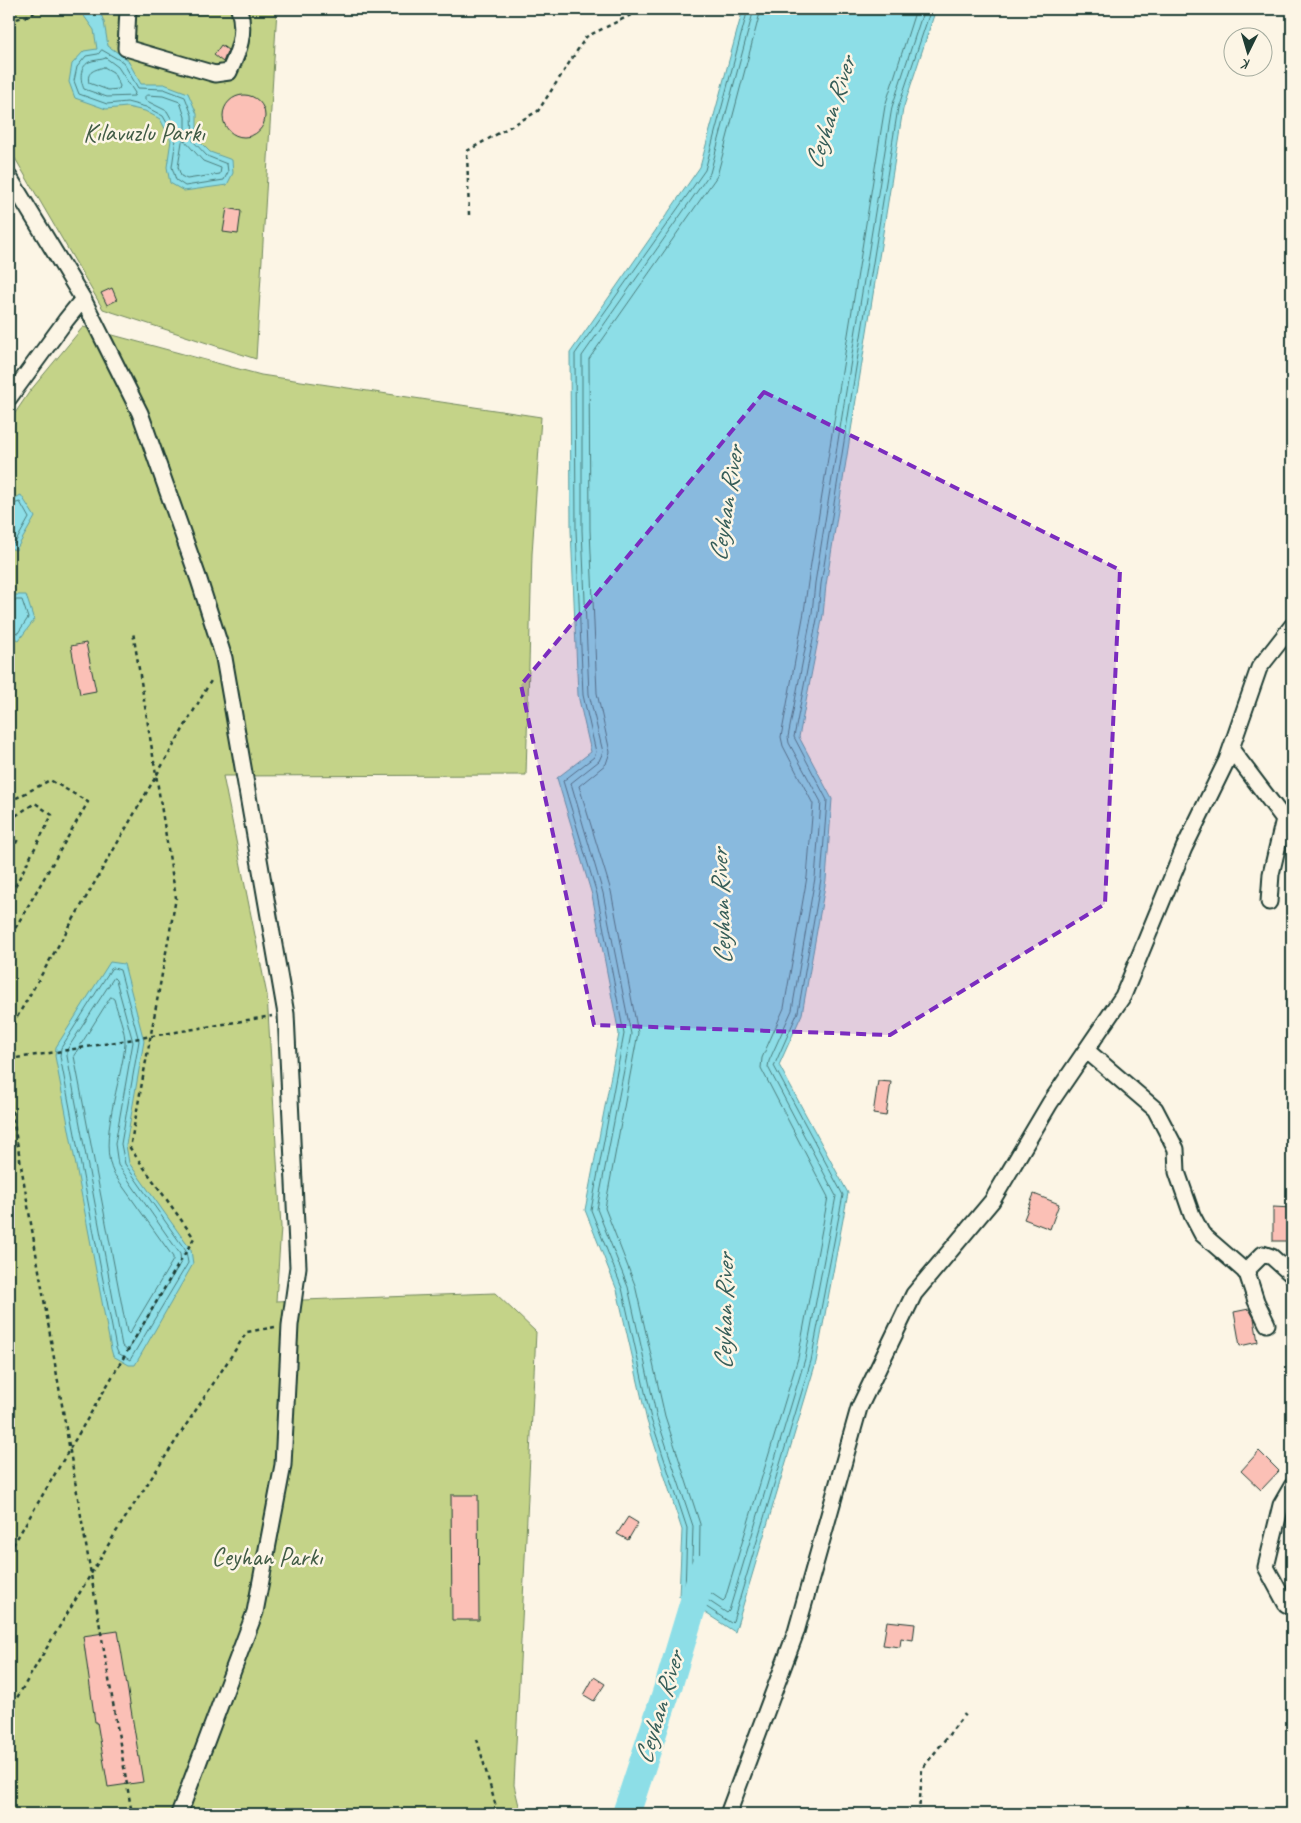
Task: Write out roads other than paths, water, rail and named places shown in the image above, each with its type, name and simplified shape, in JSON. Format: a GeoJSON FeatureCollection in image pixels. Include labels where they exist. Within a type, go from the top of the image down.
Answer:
{"type":"FeatureCollection","features":[{"type":"Feature","properties":{"kind":"street"},"geometry":{"type":"LineString","coordinates":[[128,9],[126,48],[215,74],[229,72],[240,49],[242,19],[239,9]]}},
{"type":"Feature","properties":{"kind":"street"},"geometry":{"type":"LineString","coordinates":[[9,177],[83,299],[140,413],[199,580],[224,658],[286,1014],[298,1266],[290,1325],[283,1465],[255,1612],[179,1814]]}},
{"type":"Feature","properties":{"kind":"street"},"geometry":{"type":"LineString","coordinates":[[9,398],[83,299]]}},
{"type":"Feature","properties":{"kind":"street"},"geometry":{"type":"LineString","coordinates":[[728,1814],[796,1632],[859,1408],[914,1294],[992,1202],[1050,1103],[1124,996],[1184,848],[1227,760],[1259,668],[1292,626]]}},
{"type":"Feature","properties":{"kind":"street"},"geometry":{"type":"LineString","coordinates":[[1231,749],[1284,819],[1271,874],[1270,902]]}},
{"type":"Feature","properties":{"kind":"street"},"geometry":{"type":"LineString","coordinates":[[1086,1050],[1154,1109],[1176,1149],[1177,1172],[1192,1216],[1202,1234],[1245,1272],[1267,1324]]}},
{"type":"Feature","properties":{"kind":"street"},"geometry":{"type":"LineString","coordinates":[[1245,1272],[1263,1254],[1272,1257],[1292,1275]]}},
{"type":"Feature","properties":{"kind":"street"},"geometry":{"type":"LineString","coordinates":[[1292,1486],[1281,1505],[1266,1567],[1286,1604],[1292,1607]]}},
{"type":"Feature","properties":{"kind":"water"},"geometry":{"type":"Polygon","coordinates":[[[79,9],[99,9],[104,22],[108,46],[127,59],[141,84],[164,84],[188,93],[197,114],[197,139],[210,152],[232,160],[233,173],[227,185],[184,191],[170,183],[167,167],[171,140],[160,119],[145,111],[127,107],[106,109],[75,98],[69,82],[72,64],[84,51],[97,49],[94,30],[79,9]]]}},
{"type":"Feature","properties":{"kind":"water"},"geometry":{"type":"Polygon","coordinates":[[[743,9],[936,9],[903,109],[826,585],[823,615],[799,737],[832,799],[826,880],[802,1014],[779,1065],[848,1193],[816,1362],[735,1632],[679,1596],[682,1530],[647,1421],[617,1290],[585,1210],[619,1034],[592,895],[557,778],[591,752],[578,695],[571,530],[570,353],[700,167],[743,9]]]}},
{"type":"Feature","properties":{"kind":"water"},"geometry":{"type":"Polygon","coordinates":[[[21,495],[35,517],[16,550],[9,548],[9,501],[21,495]]]}},
{"type":"Feature","properties":{"kind":"water"},"geometry":{"type":"Polygon","coordinates":[[[9,595],[26,595],[34,620],[19,640],[9,635],[9,595]]]}},
{"type":"Feature","properties":{"kind":"water"},"geometry":{"type":"Polygon","coordinates":[[[110,962],[124,964],[144,1041],[126,1145],[129,1163],[191,1250],[193,1264],[135,1365],[129,1365],[113,1356],[111,1349],[55,1056],[56,1047],[110,962]]]}},
{"type":"Feature","properties":{"kind":"waterway","name":"Ceyhan River"},"geometry":{"type":"LineString","coordinates":[[626,1814],[669,1684],[704,1568]]}},
{"type":"Feature","properties":{"kind":"park label","name":"Kılavuzlu Parkı"},"geometry":{"type":"Point","coordinates":[144,133]}},
{"type":"Feature","properties":{"kind":"park label","name":"Ceyhan Parkı"},"geometry":{"type":"Point","coordinates":[267,1557]}}]}
